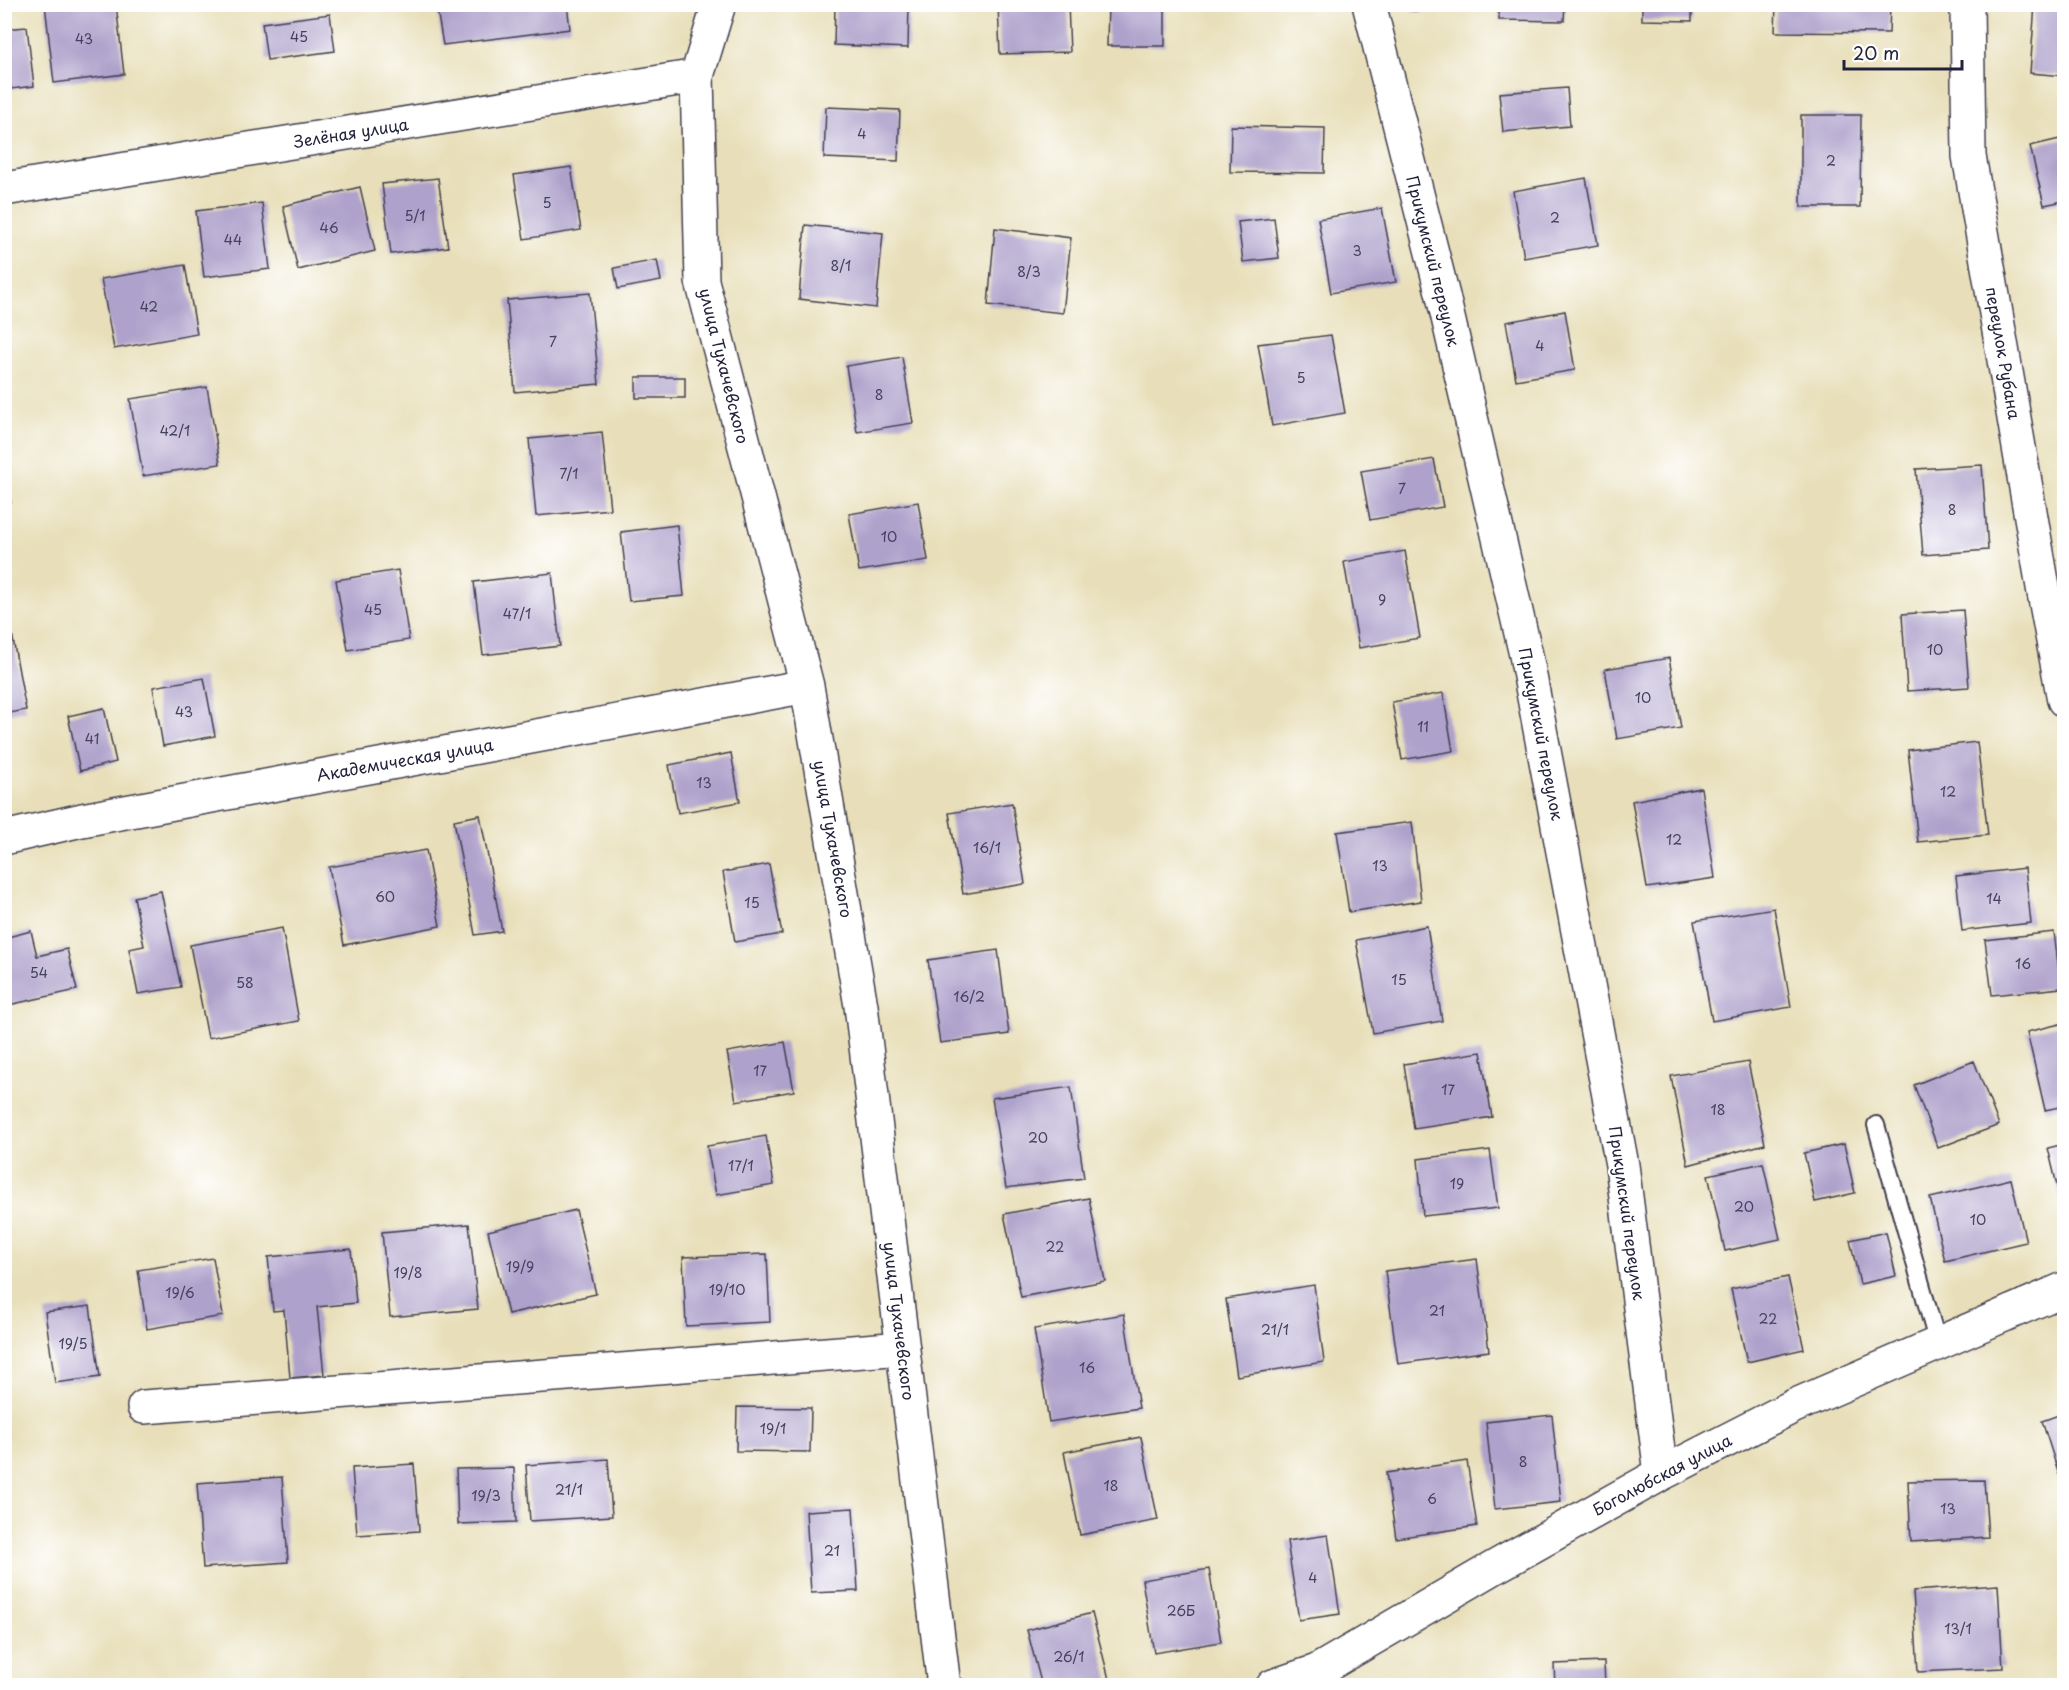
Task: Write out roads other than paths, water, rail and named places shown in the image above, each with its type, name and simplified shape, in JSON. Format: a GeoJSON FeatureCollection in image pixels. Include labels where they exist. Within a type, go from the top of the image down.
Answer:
{"type":"FeatureCollection","features":[{"type":"Feature","properties":{"kind":"street","name":"улица Тухачевского"},"geometry":{"type":"LineString","coordinates":[[719,4],[697,76],[702,281],[807,686],[861,1006],[944,1686]]}},
{"type":"Feature","properties":{"kind":"street","name":"Прикумский переулок"},"geometry":{"type":"LineString","coordinates":[[1369,4],[1443,296],[1526,655],[1622,1165],[1662,1474]]}},
{"type":"Feature","properties":{"kind":"street","name":"переулок Рубана"},"geometry":{"type":"LineString","coordinates":[[1967,4],[1970,156],[2064,699]]}},
{"type":"Feature","properties":{"kind":"street","name":"Зелёная улица"},"geometry":{"type":"LineString","coordinates":[[4,189],[697,76]]}},
{"type":"Feature","properties":{"kind":"street","name":"Академическая улица"},"geometry":{"type":"LineString","coordinates":[[4,838],[94,818],[807,686]]}},
{"type":"Feature","properties":{"kind":"street","name":"Боголюбская улица"},"geometry":{"type":"LineString","coordinates":[[1273,1686],[1317,1671],[1495,1567],[1662,1474],[1794,1406],[2064,1289]]}},
{"type":"Feature","properties":{"kind":"street"},"geometry":{"type":"LineString","coordinates":[[144,1407],[903,1348]]}},
{"type":"Feature","properties":{"kind":"lane"},"geometry":{"type":"LineString","coordinates":[[1876,1125],[1938,1344]]}}]}
